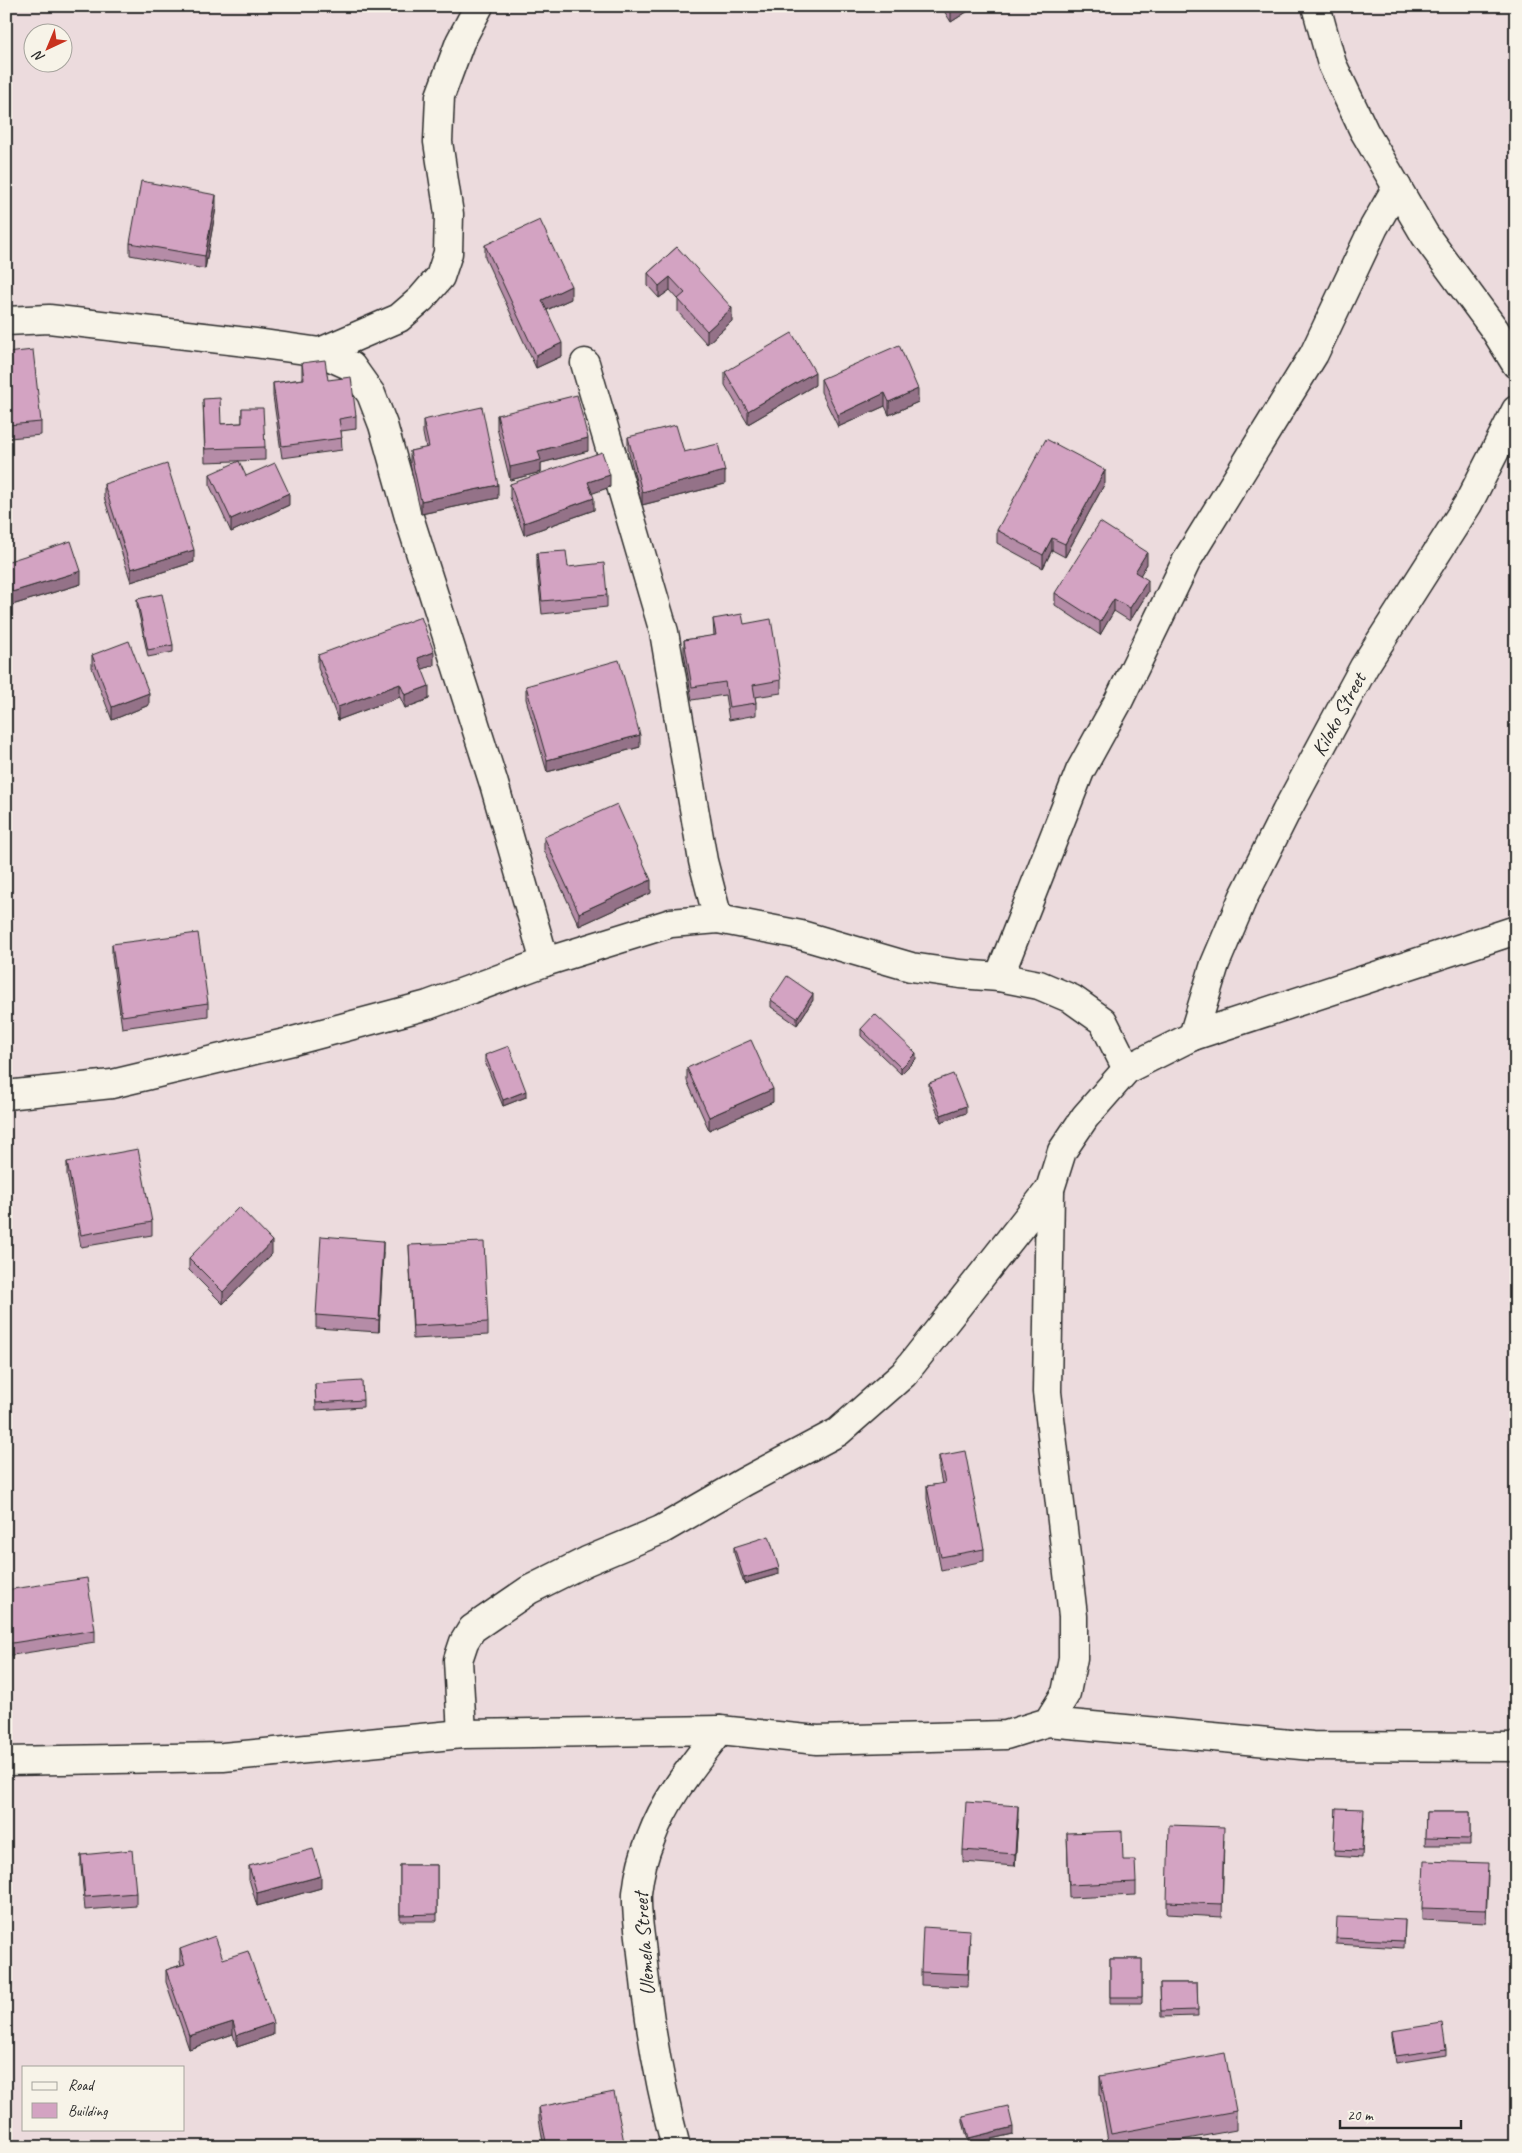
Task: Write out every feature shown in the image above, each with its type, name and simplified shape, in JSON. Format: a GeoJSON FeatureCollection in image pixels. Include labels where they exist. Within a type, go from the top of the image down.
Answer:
{"type":"FeatureCollection","features":[{"type":"Feature","properties":{"kind":"street"},"geometry":{"type":"LineString","coordinates":[[320,352],[399,318],[421,299],[440,277],[448,253],[449,214],[438,142],[440,96],[460,42],[479,6]]}},
{"type":"Feature","properties":{"kind":"street"},"geometry":{"type":"LineString","coordinates":[[1316,6],[1332,64],[1364,131],[1425,235],[1495,330],[1516,364]]}},
{"type":"Feature","properties":{"kind":"street"},"geometry":{"type":"LineString","coordinates":[[999,977],[1080,772],[1118,702],[1183,566],[1314,354],[1374,226],[1397,187]]}},
{"type":"Feature","properties":{"kind":"street"},"geometry":{"type":"LineString","coordinates":[[6,321],[49,319],[320,352],[351,366],[371,394],[382,425],[409,518],[494,784],[545,962]]}},
{"type":"Feature","properties":{"kind":"street"},"geometry":{"type":"LineString","coordinates":[[585,364],[664,632],[703,861],[718,919]]}},
{"type":"Feature","properties":{"kind":"street","name":"Kiloko Street"},"geometry":{"type":"LineString","coordinates":[[1193,1036],[1214,964],[1243,898],[1286,812],[1364,667],[1468,504],[1516,410]]}},
{"type":"Feature","properties":{"kind":"street"},"geometry":{"type":"LineString","coordinates":[[6,1095],[112,1084],[284,1043],[428,1005],[545,962],[671,923],[718,919],[802,935],[911,967],[999,977],[1039,985],[1072,999],[1103,1021],[1127,1068]]}},
{"type":"Feature","properties":{"kind":"street"},"geometry":{"type":"LineString","coordinates":[[1048,1722],[1066,1693],[1073,1658],[1073,1616],[1047,1392],[1050,1189],[1062,1151],[1085,1117],[1127,1068],[1193,1036],[1516,930]]}},
{"type":"Feature","properties":{"kind":"street"},"geometry":{"type":"LineString","coordinates":[[462,1734],[458,1660],[464,1642],[472,1629],[529,1590],[587,1561],[661,1530],[744,1482],[838,1432],[904,1374],[1050,1189]]}},
{"type":"Feature","properties":{"kind":"street"},"geometry":{"type":"LineString","coordinates":[[6,1761],[223,1757],[462,1734],[720,1730],[816,1740],[1006,1735],[1048,1722],[1312,1746],[1516,1748]]}},
{"type":"Feature","properties":{"kind":"street","name":"Ulemela Street"},"geometry":{"type":"LineString","coordinates":[[676,2147],[667,2112],[648,2006],[637,1893],[644,1859],[662,1813],[676,1787],[720,1730]]}},
{"type":"Feature","properties":{"kind":"building"},"geometry":{"type":"Polygon","coordinates":[[[141,181],[216,195],[205,256],[130,243],[141,181]]]}},
{"type":"Feature","properties":{"kind":"building"},"geometry":{"type":"Polygon","coordinates":[[[540,220],[571,286],[542,300],[562,343],[536,355],[485,245],[540,220]]]}},
{"type":"Feature","properties":{"kind":"building"},"geometry":{"type":"Polygon","coordinates":[[[677,247],[732,308],[707,331],[678,299],[685,293],[670,277],[659,286],[648,273],[677,247]]]}},
{"type":"Feature","properties":{"kind":"building"},"geometry":{"type":"Polygon","coordinates":[[[792,333],[815,372],[748,411],[725,372],[792,333]]]}},
{"type":"Feature","properties":{"kind":"building"},"geometry":{"type":"Polygon","coordinates":[[[899,345],[918,389],[889,402],[885,393],[838,415],[821,379],[899,345]]]}},
{"type":"Feature","properties":{"kind":"building"},"geometry":{"type":"Polygon","coordinates":[[[33,350],[41,422],[8,425],[10,440],[6,440],[6,353],[33,350]]]}},
{"type":"Feature","properties":{"kind":"building"},"geometry":{"type":"Polygon","coordinates":[[[325,360],[328,380],[351,377],[356,416],[339,419],[342,438],[282,446],[273,383],[304,379],[302,363],[325,360]]]}},
{"type":"Feature","properties":{"kind":"building"},"geometry":{"type":"Polygon","coordinates":[[[577,395],[588,438],[538,451],[541,460],[510,467],[497,415],[577,395]]]}},
{"type":"Feature","properties":{"kind":"building"},"geometry":{"type":"Polygon","coordinates":[[[220,398],[221,424],[242,423],[242,408],[263,408],[265,447],[205,449],[203,399],[220,398]]]}},
{"type":"Feature","properties":{"kind":"building"},"geometry":{"type":"Polygon","coordinates":[[[482,407],[498,485],[421,501],[410,451],[429,447],[423,420],[482,407]]]}},
{"type":"Feature","properties":{"kind":"building"},"geometry":{"type":"Polygon","coordinates":[[[676,425],[684,452],[718,444],[725,471],[642,492],[628,437],[676,425]]]}},
{"type":"Feature","properties":{"kind":"building"},"geometry":{"type":"Polygon","coordinates":[[[1046,439],[1105,470],[1065,544],[1052,538],[1043,555],[997,530],[1046,439]]]}},
{"type":"Feature","properties":{"kind":"building"},"geometry":{"type":"Polygon","coordinates":[[[602,452],[610,475],[588,482],[594,498],[524,523],[510,484],[602,452]]]}},
{"type":"Feature","properties":{"kind":"building"},"geometry":{"type":"Polygon","coordinates":[[[239,461],[246,476],[275,463],[289,493],[231,519],[210,474],[239,461]]]}},
{"type":"Feature","properties":{"kind":"building"},"geometry":{"type":"Polygon","coordinates":[[[167,464],[194,550],[131,569],[104,484],[167,464]]]}},
{"type":"Feature","properties":{"kind":"building"},"geometry":{"type":"Polygon","coordinates":[[[1100,522],[1147,552],[1135,572],[1148,580],[1130,608],[1114,599],[1100,622],[1055,593],[1100,522]]]}},
{"type":"Feature","properties":{"kind":"building"},"geometry":{"type":"Polygon","coordinates":[[[71,541],[81,571],[12,592],[6,573],[6,562],[71,541]]]}},
{"type":"Feature","properties":{"kind":"building"},"geometry":{"type":"Polygon","coordinates":[[[566,551],[568,567],[604,563],[607,595],[542,601],[537,553],[566,551]]]}},
{"type":"Feature","properties":{"kind":"building"},"geometry":{"type":"Polygon","coordinates":[[[162,594],[173,645],[148,650],[137,599],[162,594]]]}},
{"type":"Feature","properties":{"kind":"building"},"geometry":{"type":"Polygon","coordinates":[[[742,614],[744,624],[771,619],[781,680],[753,685],[756,703],[729,707],[725,682],[692,687],[684,640],[716,635],[713,619],[742,614]]]}},
{"type":"Feature","properties":{"kind":"building"},"geometry":{"type":"Polygon","coordinates":[[[421,617],[434,652],[418,658],[429,686],[405,695],[400,684],[338,707],[318,655],[421,617]]]}},
{"type":"Feature","properties":{"kind":"building"},"geometry":{"type":"Polygon","coordinates":[[[129,641],[149,693],[112,707],[92,655],[129,641]]]}},
{"type":"Feature","properties":{"kind":"building"},"geometry":{"type":"Polygon","coordinates":[[[619,660],[640,735],[547,760],[526,686],[619,660]]]}},
{"type":"Feature","properties":{"kind":"building"},"geometry":{"type":"Polygon","coordinates":[[[6,734],[10,742],[6,743],[6,734]]]}},
{"type":"Feature","properties":{"kind":"building"},"geometry":{"type":"Polygon","coordinates":[[[617,804],[651,880],[579,913],[544,837],[617,804]]]}},
{"type":"Feature","properties":{"kind":"building"},"geometry":{"type":"Polygon","coordinates":[[[198,933],[208,1003],[122,1016],[112,944],[198,933]]]}},
{"type":"Feature","properties":{"kind":"building"},"geometry":{"type":"Polygon","coordinates":[[[787,976],[813,994],[797,1018],[771,1000],[787,976]]]}},
{"type":"Feature","properties":{"kind":"building"},"geometry":{"type":"Polygon","coordinates":[[[875,1014],[916,1053],[901,1068],[861,1029],[875,1014]]]}},
{"type":"Feature","properties":{"kind":"building"},"geometry":{"type":"Polygon","coordinates":[[[751,1040],[773,1089],[709,1117],[687,1068],[751,1040]]]}},
{"type":"Feature","properties":{"kind":"building"},"geometry":{"type":"Polygon","coordinates":[[[509,1046],[526,1091],[503,1100],[485,1055],[509,1046]]]}},
{"type":"Feature","properties":{"kind":"building"},"geometry":{"type":"Polygon","coordinates":[[[953,1074],[966,1106],[941,1115],[929,1083],[953,1074]]]}},
{"type":"Feature","properties":{"kind":"building"},"geometry":{"type":"Polygon","coordinates":[[[138,1149],[152,1222],[81,1235],[67,1162],[138,1149]]]}},
{"type":"Feature","properties":{"kind":"building"},"geometry":{"type":"Polygon","coordinates":[[[239,1207],[272,1241],[223,1292],[189,1258],[239,1207]]]}},
{"type":"Feature","properties":{"kind":"building"},"geometry":{"type":"Polygon","coordinates":[[[321,1236],[383,1241],[379,1320],[316,1315],[321,1236]]]}},
{"type":"Feature","properties":{"kind":"building"},"geometry":{"type":"Polygon","coordinates":[[[484,1242],[488,1322],[413,1326],[409,1245],[484,1242]]]}},
{"type":"Feature","properties":{"kind":"building"},"geometry":{"type":"Polygon","coordinates":[[[362,1381],[363,1400],[316,1403],[315,1384],[362,1381]]]}},
{"type":"Feature","properties":{"kind":"building"},"geometry":{"type":"Polygon","coordinates":[[[965,1451],[984,1549],[941,1557],[927,1486],[945,1483],[939,1456],[965,1451]]]}},
{"type":"Feature","properties":{"kind":"building"},"geometry":{"type":"Polygon","coordinates":[[[769,1536],[779,1568],[744,1578],[734,1547],[769,1536]]]}},
{"type":"Feature","properties":{"kind":"building"},"geometry":{"type":"Polygon","coordinates":[[[87,1578],[95,1630],[6,1644],[6,1590],[87,1578]]]}},
{"type":"Feature","properties":{"kind":"building"},"geometry":{"type":"Polygon","coordinates":[[[966,1802],[1018,1806],[1015,1854],[963,1850],[966,1802]]]}},
{"type":"Feature","properties":{"kind":"building"},"geometry":{"type":"Polygon","coordinates":[[[1336,1808],[1364,1809],[1362,1851],[1334,1850],[1336,1808]]]}},
{"type":"Feature","properties":{"kind":"building"},"geometry":{"type":"Polygon","coordinates":[[[1426,1812],[1470,1812],[1470,1839],[1425,1838],[1426,1812]]]}},
{"type":"Feature","properties":{"kind":"building"},"geometry":{"type":"Polygon","coordinates":[[[1169,1825],[1224,1827],[1222,1904],[1167,1902],[1169,1825]]]}},
{"type":"Feature","properties":{"kind":"building"},"geometry":{"type":"Polygon","coordinates":[[[1122,1831],[1123,1860],[1135,1860],[1136,1882],[1069,1885],[1067,1833],[1122,1831]]]}},
{"type":"Feature","properties":{"kind":"building"},"geometry":{"type":"Polygon","coordinates":[[[313,1849],[321,1876],[257,1893],[249,1866],[313,1849]]]}},
{"type":"Feature","properties":{"kind":"building"},"geometry":{"type":"Polygon","coordinates":[[[132,1850],[136,1893],[85,1897],[81,1855],[132,1850]]]}},
{"type":"Feature","properties":{"kind":"building"},"geometry":{"type":"Polygon","coordinates":[[[1424,1861],[1488,1863],[1486,1910],[1422,1908],[1424,1861]]]}},
{"type":"Feature","properties":{"kind":"building"},"geometry":{"type":"Polygon","coordinates":[[[400,1865],[437,1865],[437,1914],[400,1915],[400,1865]]]}},
{"type":"Feature","properties":{"kind":"building"},"geometry":{"type":"Polygon","coordinates":[[[1337,1917],[1405,1920],[1404,1941],[1336,1938],[1337,1917]]]}},
{"type":"Feature","properties":{"kind":"building"},"geometry":{"type":"Polygon","coordinates":[[[923,1927],[970,1930],[968,1974],[921,1972],[923,1927]]]}},
{"type":"Feature","properties":{"kind":"building"},"geometry":{"type":"Polygon","coordinates":[[[215,1936],[223,1959],[248,1951],[273,2023],[237,2035],[233,2022],[189,2036],[166,1970],[185,1964],[180,1949],[215,1936]]]}},
{"type":"Feature","properties":{"kind":"building"},"geometry":{"type":"Polygon","coordinates":[[[1110,1959],[1142,1959],[1142,1997],[1110,1997],[1110,1959]]]}},
{"type":"Feature","properties":{"kind":"building"},"geometry":{"type":"Polygon","coordinates":[[[1160,1983],[1197,1983],[1198,2010],[1161,2011],[1160,1983]]]}},
{"type":"Feature","properties":{"kind":"building"},"geometry":{"type":"Polygon","coordinates":[[[1442,2023],[1446,2049],[1396,2056],[1392,2031],[1442,2023]]]}},
{"type":"Feature","properties":{"kind":"building"},"geometry":{"type":"Polygon","coordinates":[[[1225,2053],[1236,2111],[1111,2134],[1100,2076],[1225,2053]]]}},
{"type":"Feature","properties":{"kind":"building"},"geometry":{"type":"Polygon","coordinates":[[[614,2092],[625,2147],[547,2147],[539,2107],[614,2092]]]}},
{"type":"Feature","properties":{"kind":"building"},"geometry":{"type":"Polygon","coordinates":[[[1008,2106],[1013,2127],[969,2138],[963,2116],[1008,2106]]]}}]}
